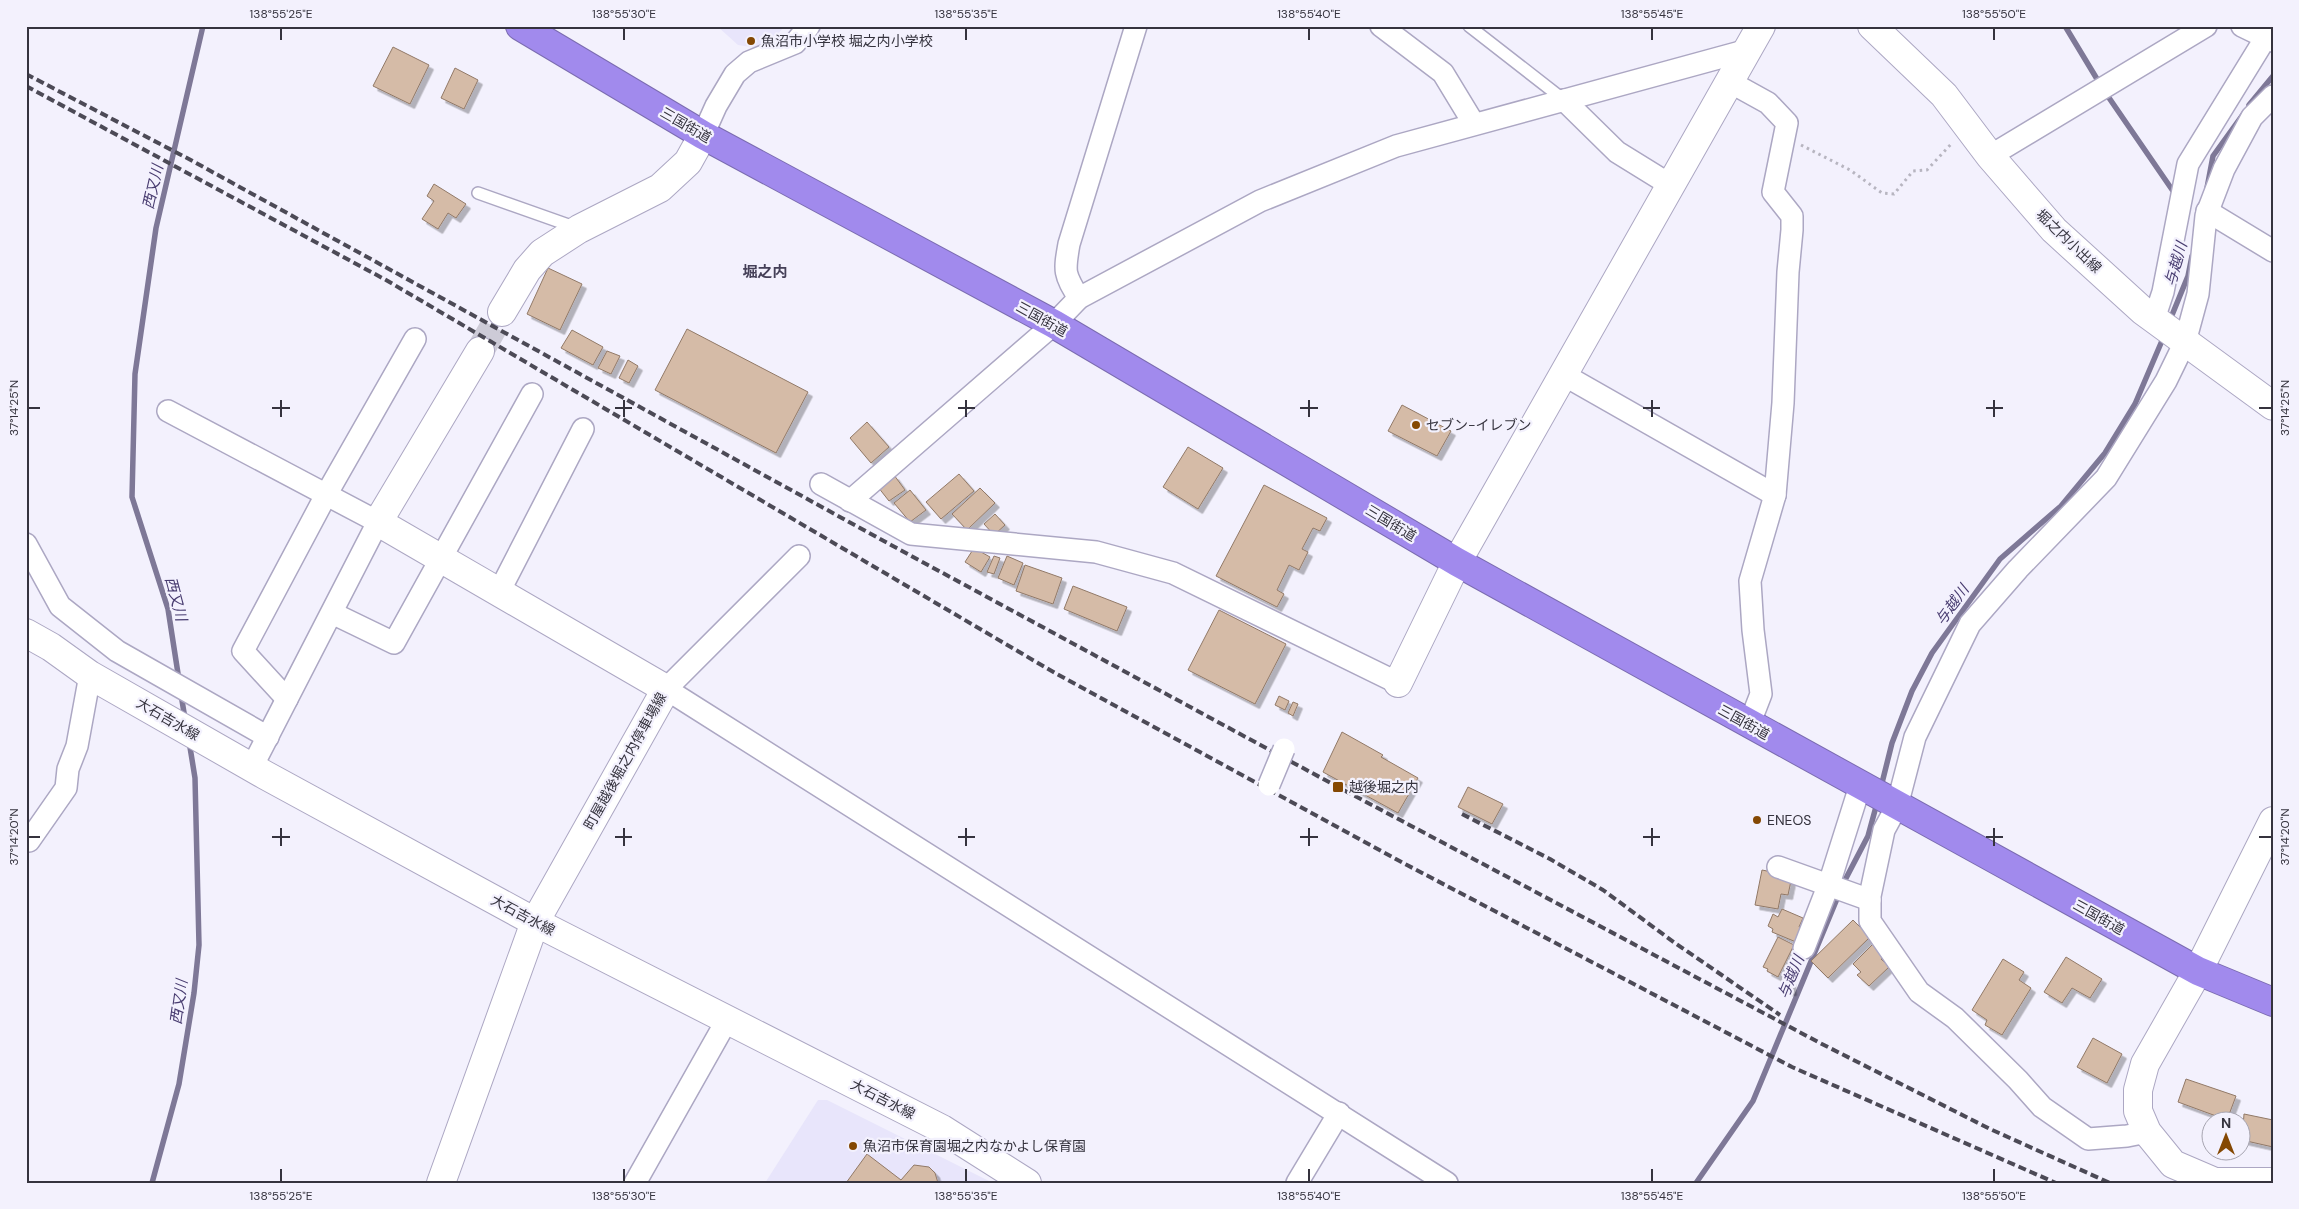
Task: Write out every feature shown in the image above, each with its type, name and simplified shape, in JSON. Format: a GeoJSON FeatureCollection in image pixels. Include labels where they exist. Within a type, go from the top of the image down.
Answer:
{"type":"FeatureCollection","features":[{"type":"Feature","properties":{"kind":"highway","name":"三国街道"},"geometry":{"type":"LineString","coordinates":[[520,26],[703,134],[1054,324],[1457,562],[1749,725],[2198,971],[2273,1002]]}},
{"type":"Feature","properties":{"kind":"main road"},"geometry":{"type":"LineString","coordinates":[[1398,683],[1457,562],[1672,186],[1761,26]]}},
{"type":"Feature","properties":{"kind":"main road","name":"堀之内小出線"},"geometry":{"type":"LineString","coordinates":[[1872,26],[1944,95],[1990,156],[2054,230],[2168,329],[2273,406]]}},
{"type":"Feature","properties":{"kind":"main road"},"geometry":{"type":"LineString","coordinates":[[502,312],[527,270],[537,259],[579,229],[660,188],[688,162],[703,134]]}},
{"type":"Feature","properties":{"kind":"main road"},"geometry":{"type":"LineString","coordinates":[[378,522],[480,352]]}},
{"type":"Feature","properties":{"kind":"main road","name":"町屋越後堀之内停車場線"},"geometry":{"type":"LineString","coordinates":[[378,522],[666,689],[535,922],[441,1183]]}},
{"type":"Feature","properties":{"kind":"main road","name":"大石吉水線"},"geometry":{"type":"LineString","coordinates":[[26,633],[51,647],[90,675],[252,767],[535,922],[942,1130],[1027,1183]]}},
{"type":"Feature","properties":{"kind":"main road"},"geometry":{"type":"LineString","coordinates":[[2273,821],[2198,971],[2145,1064],[2138,1090],[2138,1111],[2146,1132],[2173,1164],[2215,1182],[2273,1182]]}},
{"type":"Feature","properties":{"kind":"street"},"geometry":{"type":"LineString","coordinates":[[703,134],[716,106],[735,74],[749,62],[795,43],[809,26]]}},
{"type":"Feature","properties":{"kind":"street"},"geometry":{"type":"LineString","coordinates":[[1079,298],[1068,282],[1064,269],[1069,244],[1136,26]]}},
{"type":"Feature","properties":{"kind":"street"},"geometry":{"type":"LineString","coordinates":[[1381,26],[1443,73],[1474,124]]}},
{"type":"Feature","properties":{"kind":"street"},"geometry":{"type":"LineString","coordinates":[[1990,156],[2206,26]]}},
{"type":"Feature","properties":{"kind":"street"},"geometry":{"type":"LineString","coordinates":[[2146,1132],[2126,1136],[2088,1139],[2042,1107],[2018,1080],[1955,1018],[1919,992],[1870,921],[1861,897],[1884,830],[1897,806],[1915,737],[1970,624],[2018,569],[2106,478],[2166,381],[2168,329],[2162,292],[2177,216],[2195,161],[2269,39],[2242,26]]}},
{"type":"Feature","properties":{"kind":"street"},"geometry":{"type":"LineString","coordinates":[[850,502],[1054,324],[1079,298],[1260,201],[1396,146],[1748,50]]}},
{"type":"Feature","properties":{"kind":"street"},"geometry":{"type":"LineString","coordinates":[[1730,82],[1768,103],[1786,123],[1773,192],[1792,216],[1783,403],[1775,495],[1750,581],[1753,630],[1761,694],[1749,725]]}},
{"type":"Feature","properties":{"kind":"street"},"geometry":{"type":"LineString","coordinates":[[2168,329],[2198,294],[2208,211],[2222,174],[2252,117],[2273,96]]}},
{"type":"Feature","properties":{"kind":"street"},"geometry":{"type":"LineString","coordinates":[[1564,100],[1617,152],[1672,186]]}},
{"type":"Feature","properties":{"kind":"street"},"geometry":{"type":"LineString","coordinates":[[2195,161],[2222,174]]}},
{"type":"Feature","properties":{"kind":"street"},"geometry":{"type":"LineString","coordinates":[[2208,211],[2273,251]]}},
{"type":"Feature","properties":{"kind":"street"},"geometry":{"type":"LineString","coordinates":[[287,699],[243,651],[326,495],[415,339]]}},
{"type":"Feature","properties":{"kind":"street"},"geometry":{"type":"LineString","coordinates":[[1564,375],[1775,495]]}},
{"type":"Feature","properties":{"kind":"street"},"geometry":{"type":"LineString","coordinates":[[332,613],[394,643],[532,394]]}},
{"type":"Feature","properties":{"kind":"street"},"geometry":{"type":"LineString","coordinates":[[168,411],[378,522],[252,767]]}},
{"type":"Feature","properties":{"kind":"street"},"geometry":{"type":"LineString","coordinates":[[499,592],[583,429]]}},
{"type":"Feature","properties":{"kind":"street"},"geometry":{"type":"LineString","coordinates":[[820,484],[911,534],[1096,552],[1173,573],[1398,683]]}},
{"type":"Feature","properties":{"kind":"street"},"geometry":{"type":"LineString","coordinates":[[26,544],[60,606],[117,651],[268,737]]}},
{"type":"Feature","properties":{"kind":"street"},"geometry":{"type":"LineString","coordinates":[[799,556],[666,689],[1448,1183]]}},
{"type":"Feature","properties":{"kind":"street"},"geometry":{"type":"LineString","coordinates":[[26,841],[29,841],[66,788],[68,769],[77,746],[90,675]]}},
{"type":"Feature","properties":{"kind":"street"},"geometry":{"type":"LineString","coordinates":[[1269,785],[1284,749]]}},
{"type":"Feature","properties":{"kind":"street"},"geometry":{"type":"LineString","coordinates":[[1804,948],[1829,886],[1860,786]]}},
{"type":"Feature","properties":{"kind":"street"},"geometry":{"type":"LineString","coordinates":[[1778,867],[1861,897]]}},
{"type":"Feature","properties":{"kind":"street"},"geometry":{"type":"LineString","coordinates":[[635,1183],[727,1020]]}},
{"type":"Feature","properties":{"kind":"street"},"geometry":{"type":"LineString","coordinates":[[1297,1183],[1339,1113]]}},
{"type":"Feature","properties":{"kind":"lane"},"geometry":{"type":"LineString","coordinates":[[1469,26],[1564,100]]}},
{"type":"Feature","properties":{"kind":"lane"},"geometry":{"type":"LineString","coordinates":[[478,193],[579,229]]}},
{"type":"Feature","properties":{"kind":"path"},"geometry":{"type":"LineString","coordinates":[[1785,136],[1850,170],[1882,193],[1894,194],[1913,171],[1927,170],[1968,127]]}},
{"type":"Feature","properties":{"kind":"shaded area","name":"魚沼市小学校 堀之内小学校"},"geometry":{"type":"Polygon","coordinates":[[[717,26],[785,26],[776,36],[757,48],[738,45],[717,26]]]}},
{"type":"Feature","properties":{"kind":"shaded area","name":"魚沼市保育園堀之内なかよし保育園"},"geometry":{"type":"Polygon","coordinates":[[[818,1100],[827,1100],[993,1183],[765,1183],[818,1100]]]}},
{"type":"Feature","properties":{"kind":"building"},"geometry":{"type":"Polygon","coordinates":[[[393,47],[429,65],[410,104],[373,86],[393,47]]]}},
{"type":"Feature","properties":{"kind":"building"},"geometry":{"type":"Polygon","coordinates":[[[455,68],[478,80],[464,109],[441,98],[455,68]]]}},
{"type":"Feature","properties":{"kind":"building"},"geometry":{"type":"Polygon","coordinates":[[[434,184],[466,204],[456,218],[448,213],[438,229],[422,219],[434,201],[427,196],[434,184]]]}},
{"type":"Feature","properties":{"kind":"building"},"geometry":{"type":"Polygon","coordinates":[[[548,268],[582,284],[560,330],[527,314],[548,268]]]}},
{"type":"Feature","properties":{"kind":"building"},"geometry":{"type":"Polygon","coordinates":[[[687,329],[808,392],[776,453],[655,390],[687,329]]]}},
{"type":"Feature","properties":{"kind":"building"},"geometry":{"type":"Polygon","coordinates":[[[572,330],[603,347],[593,365],[561,348],[572,330]]]}},
{"type":"Feature","properties":{"kind":"building"},"geometry":{"type":"Polygon","coordinates":[[[607,351],[620,356],[611,374],[598,368],[607,351]]]}},
{"type":"Feature","properties":{"kind":"building"},"geometry":{"type":"Polygon","coordinates":[[[628,360],[638,366],[629,383],[619,378],[628,360]]]}},
{"type":"Feature","properties":{"kind":"building"},"geometry":{"type":"Polygon","coordinates":[[[1402,405],[1451,431],[1437,456],[1388,431],[1402,405]]]}},
{"type":"Feature","properties":{"kind":"building"},"geometry":{"type":"Polygon","coordinates":[[[867,422],[889,447],[871,463],[850,438],[867,422]]]}},
{"type":"Feature","properties":{"kind":"building"},"geometry":{"type":"Polygon","coordinates":[[[1188,447],[1223,468],[1198,509],[1163,487],[1188,447]]]}},
{"type":"Feature","properties":{"kind":"building"},"geometry":{"type":"Polygon","coordinates":[[[959,474],[974,491],[941,519],[926,502],[959,474]]]}},
{"type":"Feature","properties":{"kind":"building"},"geometry":{"type":"Polygon","coordinates":[[[894,475],[905,490],[889,501],[878,487],[894,475]]]}},
{"type":"Feature","properties":{"kind":"building"},"geometry":{"type":"Polygon","coordinates":[[[1264,485],[1327,518],[1320,531],[1313,528],[1302,549],[1308,552],[1299,570],[1289,565],[1277,590],[1284,594],[1277,607],[1216,576],[1264,485]]]}},
{"type":"Feature","properties":{"kind":"building"},"geometry":{"type":"Polygon","coordinates":[[[980,488],[995,503],[967,530],[952,514],[980,488]]]}},
{"type":"Feature","properties":{"kind":"building"},"geometry":{"type":"Polygon","coordinates":[[[910,490],[926,510],[910,522],[894,503],[910,490]]]}},
{"type":"Feature","properties":{"kind":"building"},"geometry":{"type":"Polygon","coordinates":[[[995,514],[1005,525],[994,535],[984,524],[995,514]]]}},
{"type":"Feature","properties":{"kind":"building"},"geometry":{"type":"Polygon","coordinates":[[[974,548],[990,557],[981,572],[965,562],[974,548]]]}},
{"type":"Feature","properties":{"kind":"building"},"geometry":{"type":"Polygon","coordinates":[[[994,556],[1000,558],[994,574],[987,572],[994,556]]]}},
{"type":"Feature","properties":{"kind":"building"},"geometry":{"type":"Polygon","coordinates":[[[1007,556],[1023,563],[1014,585],[998,578],[1007,556]]]}},
{"type":"Feature","properties":{"kind":"building"},"geometry":{"type":"Polygon","coordinates":[[[1025,565],[1062,578],[1053,604],[1016,591],[1025,565]]]}},
{"type":"Feature","properties":{"kind":"building"},"geometry":{"type":"Polygon","coordinates":[[[1073,586],[1127,607],[1117,631],[1064,609],[1073,586]]]}},
{"type":"Feature","properties":{"kind":"building"},"geometry":{"type":"Polygon","coordinates":[[[1219,610],[1286,644],[1255,704],[1188,670],[1219,610]]]}},
{"type":"Feature","properties":{"kind":"building"},"geometry":{"type":"Polygon","coordinates":[[[1279,696],[1289,701],[1285,710],[1275,705],[1279,696]]]}},
{"type":"Feature","properties":{"kind":"building"},"geometry":{"type":"Polygon","coordinates":[[[1293,702],[1298,704],[1293,716],[1288,713],[1293,702]]]}},
{"type":"Feature","properties":{"kind":"building"},"geometry":{"type":"Polygon","coordinates":[[[1342,732],[1383,755],[1381,757],[1418,778],[1398,813],[1323,772],[1342,732]]]}},
{"type":"Feature","properties":{"kind":"building"},"geometry":{"type":"Polygon","coordinates":[[[1468,787],[1503,804],[1492,824],[1458,807],[1468,787]]]}},
{"type":"Feature","properties":{"kind":"building"},"geometry":{"type":"Polygon","coordinates":[[[1762,870],[1792,876],[1788,895],[1781,894],[1778,909],[1755,905],[1762,870]]]}},
{"type":"Feature","properties":{"kind":"building"},"geometry":{"type":"Polygon","coordinates":[[[1782,909],[1803,918],[1799,927],[1802,929],[1796,942],[1772,932],[1773,929],[1768,926],[1773,914],[1778,917],[1782,909]]]}},
{"type":"Feature","properties":{"kind":"building"},"geometry":{"type":"Polygon","coordinates":[[[1853,920],[1870,937],[1828,978],[1811,961],[1853,920]]]}},
{"type":"Feature","properties":{"kind":"building"},"geometry":{"type":"Polygon","coordinates":[[[1778,937],[1794,945],[1778,977],[1763,967],[1778,937]]]}},
{"type":"Feature","properties":{"kind":"building"},"geometry":{"type":"Polygon","coordinates":[[[1876,941],[1888,954],[1881,959],[1889,967],[1869,986],[1857,975],[1861,972],[1853,964],[1876,941]]]}},
{"type":"Feature","properties":{"kind":"building"},"geometry":{"type":"Polygon","coordinates":[[[2066,957],[2102,979],[2090,998],[2072,988],[2062,1003],[2044,992],[2066,957]]]}},
{"type":"Feature","properties":{"kind":"building"},"geometry":{"type":"Polygon","coordinates":[[[2003,959],[2024,972],[2019,980],[2031,988],[2002,1035],[1985,1025],[1987,1020],[1972,1010],[2003,959]]]}},
{"type":"Feature","properties":{"kind":"building"},"geometry":{"type":"Polygon","coordinates":[[[1784,980],[1791,980],[1792,991],[1785,991],[1784,980]]]}},
{"type":"Feature","properties":{"kind":"building"},"geometry":{"type":"Polygon","coordinates":[[[2093,1038],[2122,1054],[2107,1083],[2077,1067],[2093,1038]]]}},
{"type":"Feature","properties":{"kind":"building"},"geometry":{"type":"Polygon","coordinates":[[[2186,1079],[2236,1096],[2230,1112],[2205,1112],[2178,1102],[2186,1079]]]}},
{"type":"Feature","properties":{"kind":"building"},"geometry":{"type":"Polygon","coordinates":[[[2252,1116],[2273,1120],[2273,1147],[2252,1142],[2252,1116]]]}},
{"type":"Feature","properties":{"kind":"building"},"geometry":{"type":"Polygon","coordinates":[[[867,1154],[901,1180],[914,1165],[929,1167],[935,1173],[938,1183],[846,1183],[867,1154]]]}},
{"type":"Feature","properties":{"kind":"waterway","name":"西又川"},"geometry":{"type":"LineString","coordinates":[[179,680],[168,609],[132,497],[135,374],[156,228],[203,26]]}},
{"type":"Feature","properties":{"kind":"waterway"},"geometry":{"type":"LineString","coordinates":[[2065,26],[2100,84]]}},
{"type":"Feature","properties":{"kind":"waterway","name":"与越川"},"geometry":{"type":"LineString","coordinates":[[2249,105],[2273,76]]}},
{"type":"Feature","properties":{"kind":"waterway"},"geometry":{"type":"LineString","coordinates":[[2105,92],[2173,191]]}},
{"type":"Feature","properties":{"kind":"waterway","name":"与越川"},"geometry":{"type":"LineString","coordinates":[[2207,188],[2213,156],[2244,113]]}},
{"type":"Feature","properties":{"kind":"waterway","name":"与越川"},"geometry":{"type":"LineString","coordinates":[[2170,320],[2188,276],[2192,256]]}},
{"type":"Feature","properties":{"kind":"waterway","name":"与越川"},"geometry":{"type":"LineString","coordinates":[[1881,787],[1892,743],[1912,691],[1932,653],[2000,559],[2061,506],[2105,453],[2135,404],[2164,336]]}},
{"type":"Feature","properties":{"kind":"waterway","name":"西又川"},"geometry":{"type":"LineString","coordinates":[[181,694],[185,719]]}},
{"type":"Feature","properties":{"kind":"waterway","name":"西又川"},"geometry":{"type":"LineString","coordinates":[[152,1183],[179,1084],[194,993],[199,945],[195,778],[189,741]]}},
{"type":"Feature","properties":{"kind":"waterway","name":"与越川"},"geometry":{"type":"LineString","coordinates":[[1696,1183],[1753,1101],[1844,882],[1868,836],[1877,803]]}},
{"type":"Feature","properties":{"kind":"tunnel"},"geometry":{"type":"LineString","coordinates":[[480,351],[502,312]]}},
{"type":"Feature","properties":{"kind":"railway"},"geometry":{"type":"LineString","coordinates":[[26,74],[187,158],[891,545],[1338,787],[1820,1043],[1990,1129],[2110,1183]]}},
{"type":"Feature","properties":{"kind":"railway"},"geometry":{"type":"LineString","coordinates":[[26,86],[386,280],[1055,673],[1407,865],[1792,1067],[2056,1183]]}},
{"type":"Feature","properties":{"kind":"railway"},"geometry":{"type":"LineString","coordinates":[[1462,814],[1550,859],[1603,890],[1675,943],[1780,1015]]}},
{"type":"Feature","properties":{"kind":"place","name":"魚沼市小学校 堀之内小学校"},"geometry":{"type":"Point","coordinates":[751,41]}},
{"type":"Feature","properties":{"kind":"place","name":"セブン-イレブン"},"geometry":{"type":"Point","coordinates":[1416,425]}},
{"type":"Feature","properties":{"kind":"place","name":"越後堀之内"},"geometry":{"type":"Point","coordinates":[1338,787]}},
{"type":"Feature","properties":{"kind":"place","name":"ENEOS"},"geometry":{"type":"Point","coordinates":[1757,820]}},
{"type":"Feature","properties":{"kind":"place","name":"魚沼市保育園堀之内なかよし保育園"},"geometry":{"type":"Point","coordinates":[853,1146]}},
{"type":"Feature","properties":{"kind":"district","name":"堀之内"},"geometry":{"type":"Point","coordinates":[765,272]}}]}
